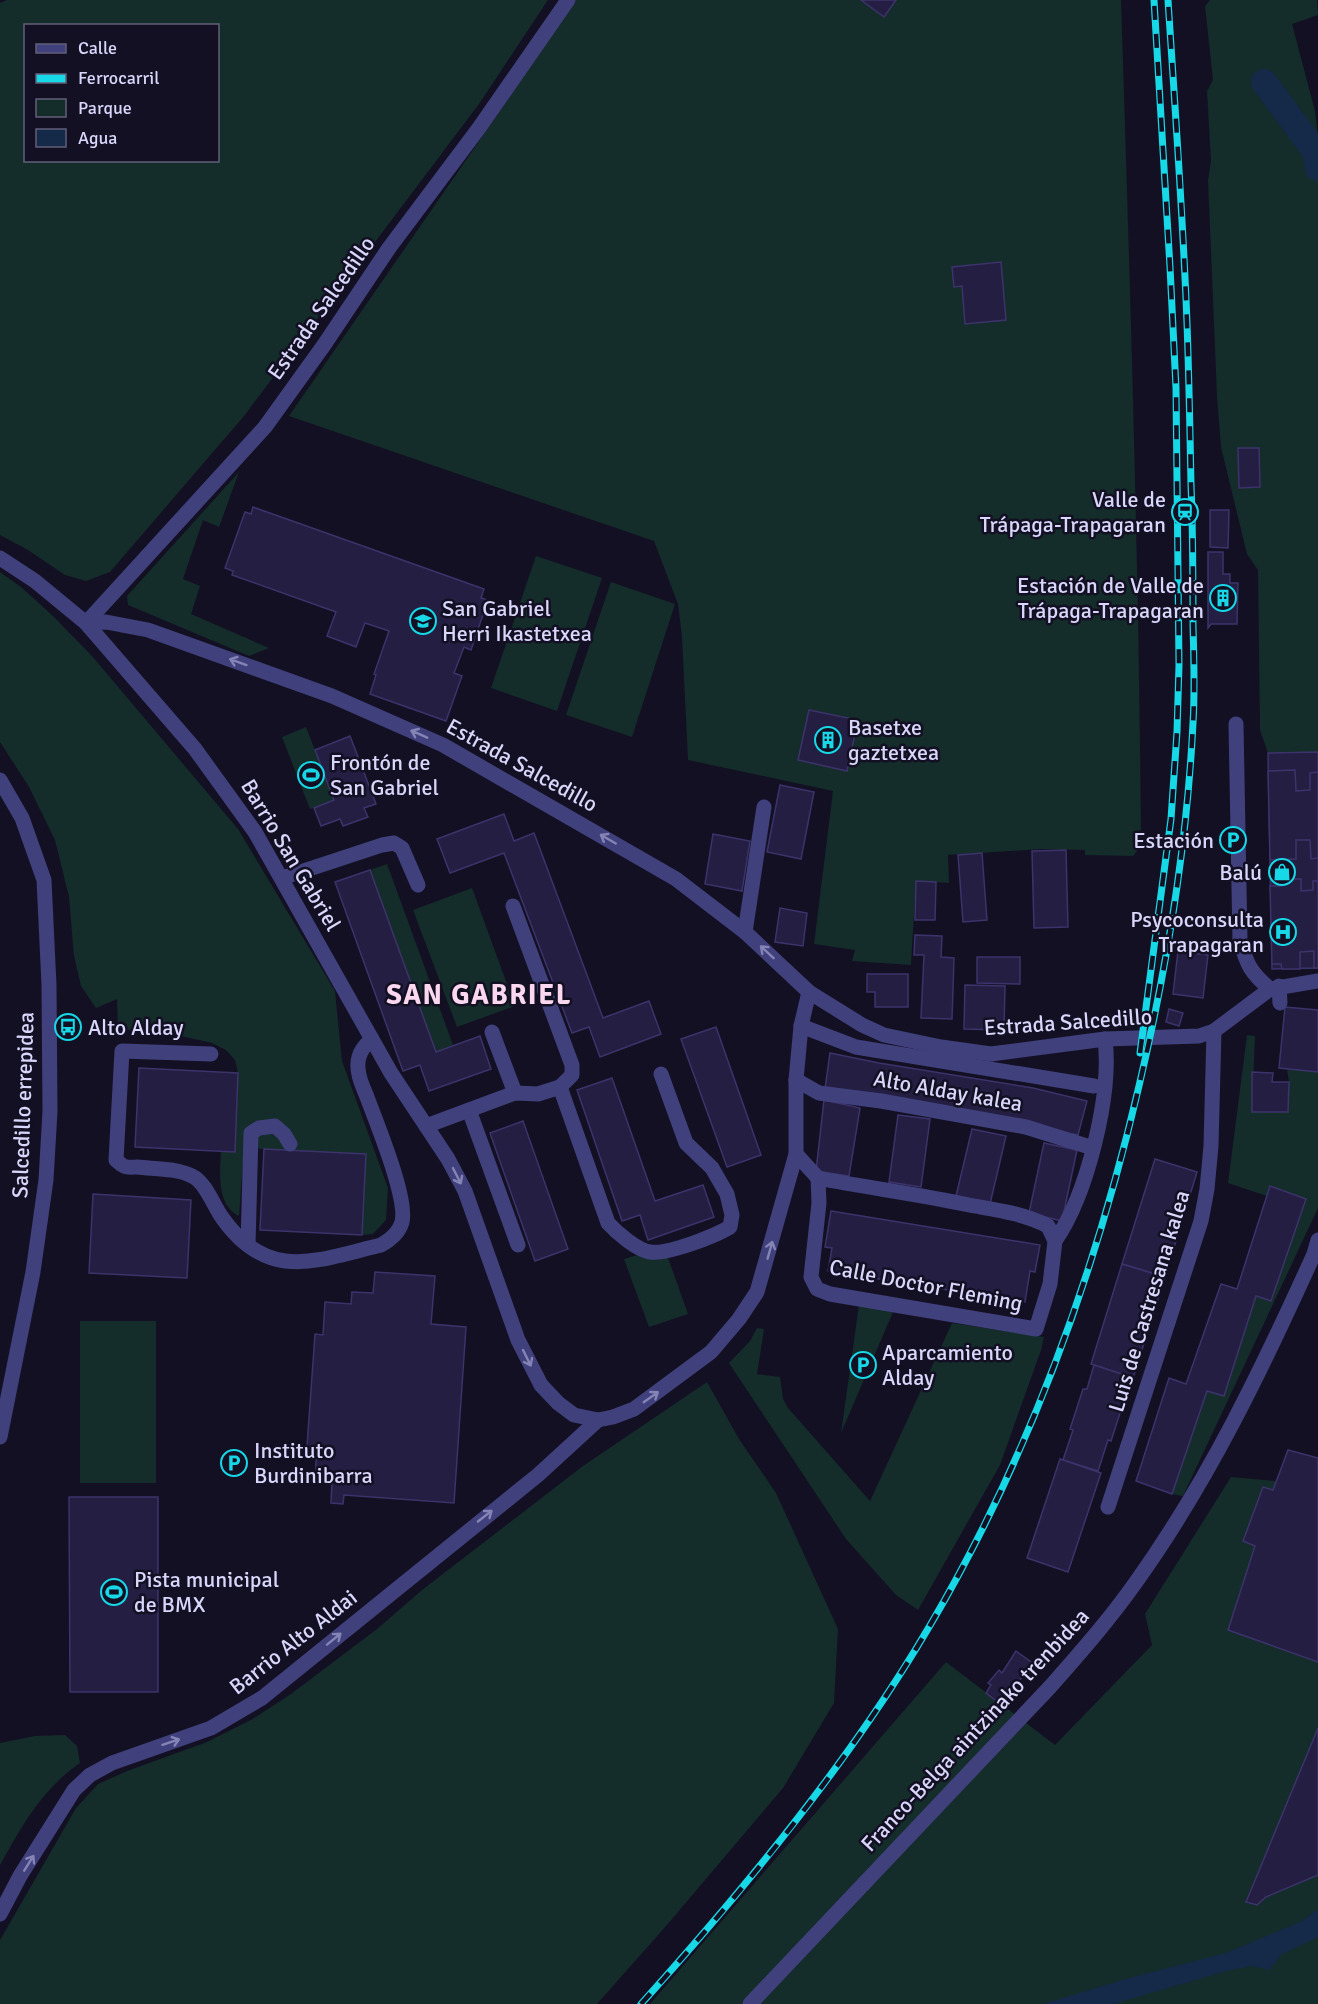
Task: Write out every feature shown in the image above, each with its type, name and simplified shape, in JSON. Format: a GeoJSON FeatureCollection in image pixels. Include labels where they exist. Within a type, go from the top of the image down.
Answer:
{"type":"FeatureCollection","features":[{"type":"Feature","properties":{"kind":"street","name":"Estrada Salcedillo"},"geometry":{"type":"LineString","coordinates":[[86,623],[265,428],[389,248],[478,128],[568,0]]}},
{"type":"Feature","properties":{"kind":"street"},"geometry":{"type":"LineString","coordinates":[[0,558],[35,581],[86,623]]}},
{"type":"Feature","properties":{"kind":"street","name":"Estrada Salcedillo"},"geometry":{"type":"LineString","coordinates":[[86,623],[106,622],[148,630],[332,696],[443,745],[645,860],[694,892],[745,932],[809,992],[862,1025],[884,1035],[941,1047],[991,1054],[1105,1039],[1199,1036],[1214,1031]]}},
{"type":"Feature","properties":{"kind":"street","name":"Barrio San Gabriel"},"geometry":{"type":"LineString","coordinates":[[86,623],[195,749],[255,832],[391,1073],[448,1159],[465,1191],[518,1340],[541,1385],[574,1415],[598,1420]]}},
{"type":"Feature","properties":{"kind":"street"},"geometry":{"type":"LineString","coordinates":[[1236,724],[1240,941],[1254,976],[1274,987],[1280,1002]]}},
{"type":"Feature","properties":{"kind":"street","name":"Salcedillo errepidea"},"geometry":{"type":"LineString","coordinates":[[0,780],[22,818],[44,880],[49,985],[50,1111],[46,1180],[33,1272],[0,1437]]}},
{"type":"Feature","properties":{"kind":"street"},"geometry":{"type":"LineString","coordinates":[[745,932],[764,807]]}},
{"type":"Feature","properties":{"kind":"street"},"geometry":{"type":"LineString","coordinates":[[282,878],[394,843],[402,848],[418,885]]}},
{"type":"Feature","properties":{"kind":"street"},"geometry":{"type":"LineString","coordinates":[[426,1126],[515,1093],[538,1094],[560,1087],[572,1075],[572,1065],[513,906]]}},
{"type":"Feature","properties":{"kind":"street"},"geometry":{"type":"LineString","coordinates":[[1214,1031],[1274,987],[1318,981]]}},
{"type":"Feature","properties":{"kind":"street"},"geometry":{"type":"LineString","coordinates":[[598,1420],[634,1409],[684,1374],[711,1352],[739,1319],[757,1292],[796,1154],[796,1080],[801,1026],[809,992]]}},
{"type":"Feature","properties":{"kind":"street","name":"Estrada Salcedillo"},"geometry":{"type":"LineString","coordinates":[[801,1026],[856,1047],[1094,1086]]}},
{"type":"Feature","properties":{"kind":"street","name":"Luis de Castresana kalea"},"geometry":{"type":"LineString","coordinates":[[1108,1507],[1201,1221],[1207,1190],[1211,1146],[1214,1031]]}},
{"type":"Feature","properties":{"kind":"street"},"geometry":{"type":"LineString","coordinates":[[492,1032],[515,1093]]}},
{"type":"Feature","properties":{"kind":"street"},"geometry":{"type":"LineString","coordinates":[[211,1054],[122,1051],[117,1160],[123,1166],[170,1170],[193,1176],[204,1188],[223,1218],[248,1245],[262,1256],[281,1262],[306,1263],[381,1245],[390,1240],[398,1231],[402,1221],[402,1209],[395,1177],[360,1079],[358,1059],[362,1048],[372,1039]]}},
{"type":"Feature","properties":{"kind":"street"},"geometry":{"type":"LineString","coordinates":[[796,1154],[819,1178],[1010,1212],[1048,1226],[1055,1241],[1067,1224],[1093,1148],[1105,1097],[1107,1053],[1105,1039]]}},
{"type":"Feature","properties":{"kind":"street"},"geometry":{"type":"LineString","coordinates":[[560,1087],[608,1223],[617,1233],[634,1244],[650,1252],[658,1251],[715,1236],[730,1227],[732,1215],[727,1194],[712,1168],[686,1143],[662,1074]]}},
{"type":"Feature","properties":{"kind":"street","name":"Alto Alday kalea"},"geometry":{"type":"LineString","coordinates":[[796,1080],[819,1093],[880,1101],[1026,1127],[1093,1148]]}},
{"type":"Feature","properties":{"kind":"street"},"geometry":{"type":"LineString","coordinates":[[470,1110],[518,1245]]}},
{"type":"Feature","properties":{"kind":"street"},"geometry":{"type":"LineString","coordinates":[[248,1245],[251,1133],[259,1128],[275,1126],[290,1144]]}},
{"type":"Feature","properties":{"kind":"street","name":"Calle Doctor Fleming"},"geometry":{"type":"LineString","coordinates":[[819,1178],[819,1203],[811,1277],[817,1288],[830,1294],[1036,1329],[1050,1284],[1055,1241]]}},
{"type":"Feature","properties":{"kind":"street","name":"Franco-Belga aintzinako trenbidea"},"geometry":{"type":"LineString","coordinates":[[750,2004],[1050,1688],[1137,1582],[1187,1504],[1236,1417],[1278,1334],[1314,1254],[1318,1240]]}},
{"type":"Feature","properties":{"kind":"street","name":"Barrio Alto Aldai"},"geometry":{"type":"LineString","coordinates":[[0,1914],[20,1876],[75,1790],[90,1775],[112,1762],[211,1728],[262,1698],[538,1475],[598,1420]]}},
{"type":"Feature","properties":{"kind":"green space"},"geometry":{"type":"Polygon","coordinates":[[[7,0],[548,0],[479,104],[244,416],[110,572],[86,581],[65,575],[28,550],[0,535],[0,3],[7,0]]]}},
{"type":"Feature","properties":{"kind":"green space"},"geometry":{"type":"Polygon","coordinates":[[[574,0],[861,0],[884,17],[896,0],[1121,0],[1134,423],[1140,740],[1141,846],[1133,856],[1085,855],[1085,850],[1042,849],[948,855],[949,883],[916,881],[911,965],[852,961],[855,950],[814,944],[833,791],[688,760],[682,637],[678,604],[654,541],[289,416],[574,0]],[[1001,263],[953,267],[954,287],[962,286],[965,324],[1006,320],[1001,263]],[[809,710],[799,760],[847,771],[857,720],[809,710]]]}},
{"type":"Feature","properties":{"kind":"green space"},"geometry":{"type":"Polygon","coordinates":[[[1210,0],[1317,0],[1318,15],[1292,24],[1315,111],[1318,137],[1318,752],[1268,753],[1260,730],[1258,570],[1247,554],[1221,447],[1217,396],[1208,180],[1211,161],[1207,91],[1213,80],[1205,6],[1210,0]]]}},
{"type":"Feature","properties":{"kind":"green space"},"geometry":{"type":"Polygon","coordinates":[[[239,472],[219,527],[203,520],[183,579],[200,586],[191,614],[269,648],[249,656],[128,605],[127,596],[239,472]]]}},
{"type":"Feature","properties":{"kind":"green space"},"geometry":{"type":"Polygon","coordinates":[[[536,556],[602,578],[557,711],[491,688],[536,556]]]}},
{"type":"Feature","properties":{"kind":"green space"},"geometry":{"type":"Polygon","coordinates":[[[0,572],[21,587],[53,616],[92,656],[238,829],[335,991],[342,1061],[388,1188],[386,1220],[373,1234],[362,1235],[365,1154],[244,1148],[239,1216],[232,1211],[223,1196],[220,1168],[221,1151],[235,1151],[238,1073],[235,1060],[226,1050],[212,1043],[150,1029],[118,1030],[117,999],[96,1008],[81,986],[74,956],[69,897],[55,840],[29,787],[0,742],[0,572]]]}},
{"type":"Feature","properties":{"kind":"green space"},"geometry":{"type":"Polygon","coordinates":[[[611,582],[675,604],[632,737],[566,715],[611,582]]]}},
{"type":"Feature","properties":{"kind":"green space","name":"Frontón de San Gabriel"},"geometry":{"type":"Polygon","coordinates":[[[306,727],[334,800],[310,809],[282,737],[306,727]]]}},
{"type":"Feature","properties":{"kind":"green space"},"geometry":{"type":"Polygon","coordinates":[[[387,864],[453,1045],[436,1052],[370,870],[387,864]]]}},
{"type":"Feature","properties":{"kind":"green space"},"geometry":{"type":"Polygon","coordinates":[[[472,888],[515,1006],[457,1027],[413,910],[472,888]]]}},
{"type":"Feature","properties":{"kind":"green space"},"geometry":{"type":"Polygon","coordinates":[[[1247,1035],[1255,1036],[1252,1111],[1288,1112],[1287,1069],[1318,1072],[1318,1208],[1183,1496],[1172,1494],[1207,1391],[1224,1396],[1256,1296],[1271,1301],[1305,1199],[1270,1186],[1267,1196],[1228,1183],[1247,1035]]]}},
{"type":"Feature","properties":{"kind":"green space"},"geometry":{"type":"Polygon","coordinates":[[[644,1253],[667,1255],[688,1314],[649,1327],[624,1259],[644,1253]]]}},
{"type":"Feature","properties":{"kind":"green space"},"geometry":{"type":"Polygon","coordinates":[[[859,1305],[893,1312],[841,1433],[859,1305]]]}},
{"type":"Feature","properties":{"kind":"green space"},"geometry":{"type":"Polygon","coordinates":[[[80,1321],[156,1321],[156,1483],[80,1483],[80,1321]]]}},
{"type":"Feature","properties":{"kind":"green space"},"geometry":{"type":"Polygon","coordinates":[[[952,1323],[1044,1337],[1000,1465],[918,1610],[896,1595],[846,1539],[729,1363],[750,1341],[757,1328],[764,1329],[757,1374],[780,1377],[783,1399],[788,1408],[870,1501],[952,1323]]]}},
{"type":"Feature","properties":{"kind":"green space"},"geometry":{"type":"Polygon","coordinates":[[[707,1382],[739,1439],[776,1493],[838,1629],[834,1703],[783,1788],[597,2004],[0,2004],[0,1940],[76,1808],[98,1784],[207,1742],[251,1720],[291,1694],[583,1466],[707,1382]]]}},
{"type":"Feature","properties":{"kind":"green space"},"geometry":{"type":"Polygon","coordinates":[[[1231,1477],[1276,1481],[1243,1541],[1255,1546],[1228,1630],[1318,1662],[1318,1728],[1246,1901],[1257,1905],[1266,1897],[1318,1875],[1318,2004],[650,2004],[946,1662],[1055,1745],[1152,1645],[1145,1614],[1231,1477]]]}},
{"type":"Feature","properties":{"kind":"green space"},"geometry":{"type":"Polygon","coordinates":[[[65,1735],[77,1746],[80,1763],[44,1796],[25,1822],[0,1865],[0,1743],[35,1736],[65,1735]]]}},
{"type":"Feature","properties":{"kind":"water"},"geometry":{"type":"Polygon","coordinates":[[[1318,1909],[1318,1937],[1282,1954],[1269,1970],[1252,1966],[1230,1970],[1113,2004],[1043,2004],[1129,1978],[1226,1953],[1302,1921],[1318,1909]]]}},
{"type":"Feature","properties":{"kind":"building"},"geometry":{"type":"Polygon","coordinates":[[[861,0],[896,0],[884,17],[861,0]]]}},
{"type":"Feature","properties":{"kind":"building"},"geometry":{"type":"Polygon","coordinates":[[[1001,262],[1006,320],[965,324],[962,286],[954,287],[952,267],[1001,262]]]}},
{"type":"Feature","properties":{"kind":"building"},"geometry":{"type":"Polygon","coordinates":[[[1238,448],[1259,448],[1260,487],[1239,488],[1238,448]]]}},
{"type":"Feature","properties":{"kind":"building"},"geometry":{"type":"Polygon","coordinates":[[[253,507],[484,589],[481,598],[488,600],[471,650],[464,647],[454,673],[462,676],[446,721],[370,694],[376,675],[374,674],[389,631],[365,623],[356,647],[327,636],[336,612],[232,575],[233,571],[225,568],[245,512],[251,514],[253,507]]]}},
{"type":"Feature","properties":{"kind":"building"},"geometry":{"type":"Polygon","coordinates":[[[1210,510],[1229,510],[1228,548],[1210,547],[1210,510]]]}},
{"type":"Feature","properties":{"kind":"building","name":"Estación de Valle de Trápaga-Trapagaran"},"geometry":{"type":"Polygon","coordinates":[[[1208,552],[1223,552],[1223,574],[1230,574],[1230,583],[1238,583],[1237,624],[1211,624],[1208,628],[1208,552]]]}},
{"type":"Feature","properties":{"kind":"building","name":"Basetxe gaztetxea"},"geometry":{"type":"Polygon","coordinates":[[[809,710],[858,720],[847,771],[798,760],[809,710]]]}},
{"type":"Feature","properties":{"kind":"building"},"geometry":{"type":"Polygon","coordinates":[[[350,736],[376,804],[364,808],[368,817],[343,826],[340,819],[321,826],[314,808],[334,800],[315,750],[350,736]]]}},
{"type":"Feature","properties":{"kind":"building"},"geometry":{"type":"Polygon","coordinates":[[[1318,752],[1318,968],[1272,969],[1268,753],[1318,752]]]}},
{"type":"Feature","properties":{"kind":"building"},"geometry":{"type":"Polygon","coordinates":[[[1295,770],[1296,791],[1310,790],[1310,773],[1318,772],[1318,858],[1311,859],[1310,840],[1296,840],[1296,859],[1270,860],[1268,771],[1295,770]]]}},
{"type":"Feature","properties":{"kind":"building"},"geometry":{"type":"Polygon","coordinates":[[[780,785],[814,792],[801,859],[767,852],[780,785]]]}},
{"type":"Feature","properties":{"kind":"building"},"geometry":{"type":"Polygon","coordinates":[[[504,814],[514,841],[534,833],[603,1018],[649,1001],[661,1034],[600,1057],[589,1027],[572,1033],[504,853],[450,873],[437,839],[504,814]]]}},
{"type":"Feature","properties":{"kind":"building"},"geometry":{"type":"Polygon","coordinates":[[[713,834],[750,841],[742,891],[705,884],[713,834]]]}},
{"type":"Feature","properties":{"kind":"building"},"geometry":{"type":"Polygon","coordinates":[[[1066,850],[1068,927],[1034,928],[1032,851],[1066,850]]]}},
{"type":"Feature","properties":{"kind":"building"},"geometry":{"type":"Polygon","coordinates":[[[982,853],[987,920],[963,922],[958,855],[982,853]]]}},
{"type":"Feature","properties":{"kind":"building"},"geometry":{"type":"Polygon","coordinates":[[[370,870],[436,1052],[480,1036],[491,1069],[429,1091],[420,1065],[403,1071],[335,882],[370,870]]]}},
{"type":"Feature","properties":{"kind":"building"},"geometry":{"type":"Polygon","coordinates":[[[1281,879],[1301,879],[1301,891],[1313,890],[1313,881],[1318,881],[1318,968],[1314,968],[1314,951],[1300,952],[1300,969],[1282,969],[1281,964],[1272,964],[1270,886],[1281,886],[1281,879]]]}},
{"type":"Feature","properties":{"kind":"building"},"geometry":{"type":"Polygon","coordinates":[[[916,881],[936,882],[935,920],[915,920],[916,881]]]}},
{"type":"Feature","properties":{"kind":"building"},"geometry":{"type":"Polygon","coordinates":[[[780,908],[807,913],[803,946],[775,942],[780,908]]]}},
{"type":"Feature","properties":{"kind":"building"},"geometry":{"type":"Polygon","coordinates":[[[915,935],[942,936],[941,957],[954,958],[952,1019],[921,1018],[924,955],[914,955],[915,935]]]}},
{"type":"Feature","properties":{"kind":"building"},"geometry":{"type":"Polygon","coordinates":[[[1178,951],[1208,955],[1203,998],[1173,994],[1178,951]]]}},
{"type":"Feature","properties":{"kind":"building"},"geometry":{"type":"Polygon","coordinates":[[[977,957],[1020,957],[1020,984],[977,983],[977,957]]]}},
{"type":"Feature","properties":{"kind":"building"},"geometry":{"type":"Polygon","coordinates":[[[867,974],[908,974],[908,1007],[875,1007],[875,992],[867,992],[867,974]]]}},
{"type":"Feature","properties":{"kind":"building"},"geometry":{"type":"Polygon","coordinates":[[[965,985],[1005,986],[1004,1030],[964,1029],[965,985]]]}},
{"type":"Feature","properties":{"kind":"building"},"geometry":{"type":"Polygon","coordinates":[[[1285,1007],[1318,1010],[1318,1072],[1279,1068],[1285,1007]]]}},
{"type":"Feature","properties":{"kind":"building"},"geometry":{"type":"Polygon","coordinates":[[[1169,1009],[1183,1013],[1179,1026],[1166,1022],[1169,1009]]]}},
{"type":"Feature","properties":{"kind":"building"},"geometry":{"type":"Polygon","coordinates":[[[716,1027],[761,1155],[727,1167],[681,1039],[716,1027]]]}},
{"type":"Feature","properties":{"kind":"building"},"geometry":{"type":"Polygon","coordinates":[[[830,1053],[1033,1088],[1087,1101],[1078,1135],[825,1089],[830,1053]]]}},
{"type":"Feature","properties":{"kind":"building"},"geometry":{"type":"Polygon","coordinates":[[[139,1068],[238,1073],[235,1152],[135,1147],[139,1068]]]}},
{"type":"Feature","properties":{"kind":"building"},"geometry":{"type":"Polygon","coordinates":[[[1252,1072],[1273,1073],[1272,1082],[1289,1082],[1288,1112],[1252,1112],[1252,1072]]]}},
{"type":"Feature","properties":{"kind":"building"},"geometry":{"type":"Polygon","coordinates":[[[612,1078],[655,1201],[703,1185],[714,1217],[648,1240],[640,1215],[622,1221],[577,1090],[612,1078]]]}},
{"type":"Feature","properties":{"kind":"building"},"geometry":{"type":"Polygon","coordinates":[[[824,1100],[860,1108],[849,1176],[816,1171],[824,1100]]]}},
{"type":"Feature","properties":{"kind":"building"},"geometry":{"type":"Polygon","coordinates":[[[898,1115],[930,1119],[921,1187],[889,1182],[898,1115]]]}},
{"type":"Feature","properties":{"kind":"building"},"geometry":{"type":"Polygon","coordinates":[[[523,1121],[568,1249],[535,1261],[490,1133],[523,1121]]]}},
{"type":"Feature","properties":{"kind":"building"},"geometry":{"type":"Polygon","coordinates":[[[972,1129],[1006,1136],[990,1204],[956,1196],[972,1129]]]}},
{"type":"Feature","properties":{"kind":"building"},"geometry":{"type":"Polygon","coordinates":[[[1044,1143],[1077,1150],[1062,1221],[1029,1213],[1044,1143]]]}},
{"type":"Feature","properties":{"kind":"building"},"geometry":{"type":"Polygon","coordinates":[[[264,1149],[366,1154],[362,1235],[260,1230],[264,1149]]]}},
{"type":"Feature","properties":{"kind":"building"},"geometry":{"type":"Polygon","coordinates":[[[1155,1159],[1197,1172],[1165,1277],[1122,1264],[1155,1159]]]}},
{"type":"Feature","properties":{"kind":"building"},"geometry":{"type":"Polygon","coordinates":[[[1270,1186],[1306,1199],[1271,1301],[1256,1296],[1224,1396],[1207,1391],[1172,1494],[1136,1481],[1169,1378],[1186,1384],[1221,1284],[1237,1289],[1270,1186]]]}},
{"type":"Feature","properties":{"kind":"building"},"geometry":{"type":"Polygon","coordinates":[[[93,1194],[191,1200],[187,1278],[89,1273],[93,1194]]]}},
{"type":"Feature","properties":{"kind":"building"},"geometry":{"type":"Polygon","coordinates":[[[831,1211],[1040,1245],[1035,1272],[1030,1271],[1025,1302],[828,1271],[832,1248],[825,1247],[831,1211]]]}},
{"type":"Feature","properties":{"kind":"building"},"geometry":{"type":"Polygon","coordinates":[[[1122,1264],[1165,1277],[1133,1378],[1091,1364],[1122,1264]]]}},
{"type":"Feature","properties":{"kind":"building"},"geometry":{"type":"Polygon","coordinates":[[[375,1272],[435,1276],[431,1324],[466,1327],[454,1503],[344,1495],[343,1504],[331,1503],[332,1481],[315,1479],[317,1447],[307,1446],[315,1334],[323,1335],[325,1302],[351,1304],[352,1292],[373,1293],[375,1272]]]}},
{"type":"Feature","properties":{"kind":"building"},"geometry":{"type":"Polygon","coordinates":[[[1094,1365],[1128,1376],[1121,1400],[1124,1401],[1098,1471],[1063,1460],[1083,1389],[1087,1389],[1094,1365]]]}},
{"type":"Feature","properties":{"kind":"building"},"geometry":{"type":"Polygon","coordinates":[[[1288,1450],[1318,1458],[1318,1662],[1228,1630],[1255,1546],[1243,1541],[1263,1487],[1273,1490],[1288,1450]]]}},
{"type":"Feature","properties":{"kind":"building"},"geometry":{"type":"Polygon","coordinates":[[[1060,1459],[1101,1473],[1068,1572],[1027,1558],[1060,1459]]]}},
{"type":"Feature","properties":{"kind":"building","name":"Pista municipal de BMX"},"geometry":{"type":"Polygon","coordinates":[[[69,1497],[158,1497],[158,1692],[70,1692],[69,1497]]]}},
{"type":"Feature","properties":{"kind":"building"},"geometry":{"type":"Polygon","coordinates":[[[1016,1651],[1034,1664],[999,1703],[986,1693],[991,1685],[988,1683],[999,1670],[1002,1673],[1016,1651]]]}},
{"type":"Feature","properties":{"kind":"building"},"geometry":{"type":"Polygon","coordinates":[[[1318,1728],[1318,1875],[1266,1897],[1257,1905],[1246,1902],[1318,1728]]]}},
{"type":"Feature","properties":{"kind":"waterway"},"geometry":{"type":"LineString","coordinates":[[1264,82],[1315,151],[1318,168]]}},
{"type":"Feature","properties":{"kind":"railway"},"geometry":{"type":"LineString","coordinates":[[1140,1053],[1171,819],[1179,665],[1176,388],[1154,0]]}},
{"type":"Feature","properties":{"kind":"railway"},"geometry":{"type":"LineString","coordinates":[[641,2004],[732,1900],[845,1756],[918,1645],[961,1570],[1000,1493],[1035,1414],[1094,1252],[1118,1169],[1139,1086],[1167,951],[1181,860],[1194,711],[1193,538],[1187,323],[1168,0]]}},
{"type":"Feature","properties":{"kind":"place","name":"Valle de Trápaga-Trapagaran"},"geometry":{"type":"Point","coordinates":[1185,512]}},
{"type":"Feature","properties":{"kind":"place","name":"Estación de Valle de Trápaga-Trapagaran"},"geometry":{"type":"Point","coordinates":[1223,598]}},
{"type":"Feature","properties":{"kind":"place","name":"San Gabriel Herri Ikastetxea"},"geometry":{"type":"Point","coordinates":[423,621]}},
{"type":"Feature","properties":{"kind":"place","name":"Basetxe gaztetxea"},"geometry":{"type":"Point","coordinates":[828,740]}},
{"type":"Feature","properties":{"kind":"place","name":"Frontón de San Gabriel"},"geometry":{"type":"Point","coordinates":[311,775]}},
{"type":"Feature","properties":{"kind":"place","name":"Estación"},"geometry":{"type":"Point","coordinates":[1233,840]}},
{"type":"Feature","properties":{"kind":"place","name":"Balú"},"geometry":{"type":"Point","coordinates":[1282,872]}},
{"type":"Feature","properties":{"kind":"place","name":"Psycoconsulta Trapagaran"},"geometry":{"type":"Point","coordinates":[1283,932]}},
{"type":"Feature","properties":{"kind":"place","name":"Alto Alday"},"geometry":{"type":"Point","coordinates":[68,1027]}},
{"type":"Feature","properties":{"kind":"place","name":"Aparcamiento Alday"},"geometry":{"type":"Point","coordinates":[863,1365]}},
{"type":"Feature","properties":{"kind":"place","name":"Instituto Burdinibarra"},"geometry":{"type":"Point","coordinates":[234,1463]}},
{"type":"Feature","properties":{"kind":"place","name":"Pista municipal de BMX"},"geometry":{"type":"Point","coordinates":[114,1592]}},
{"type":"Feature","properties":{"kind":"district","name":"SAN GABRIEL"},"geometry":{"type":"Point","coordinates":[479,995]}}]}
